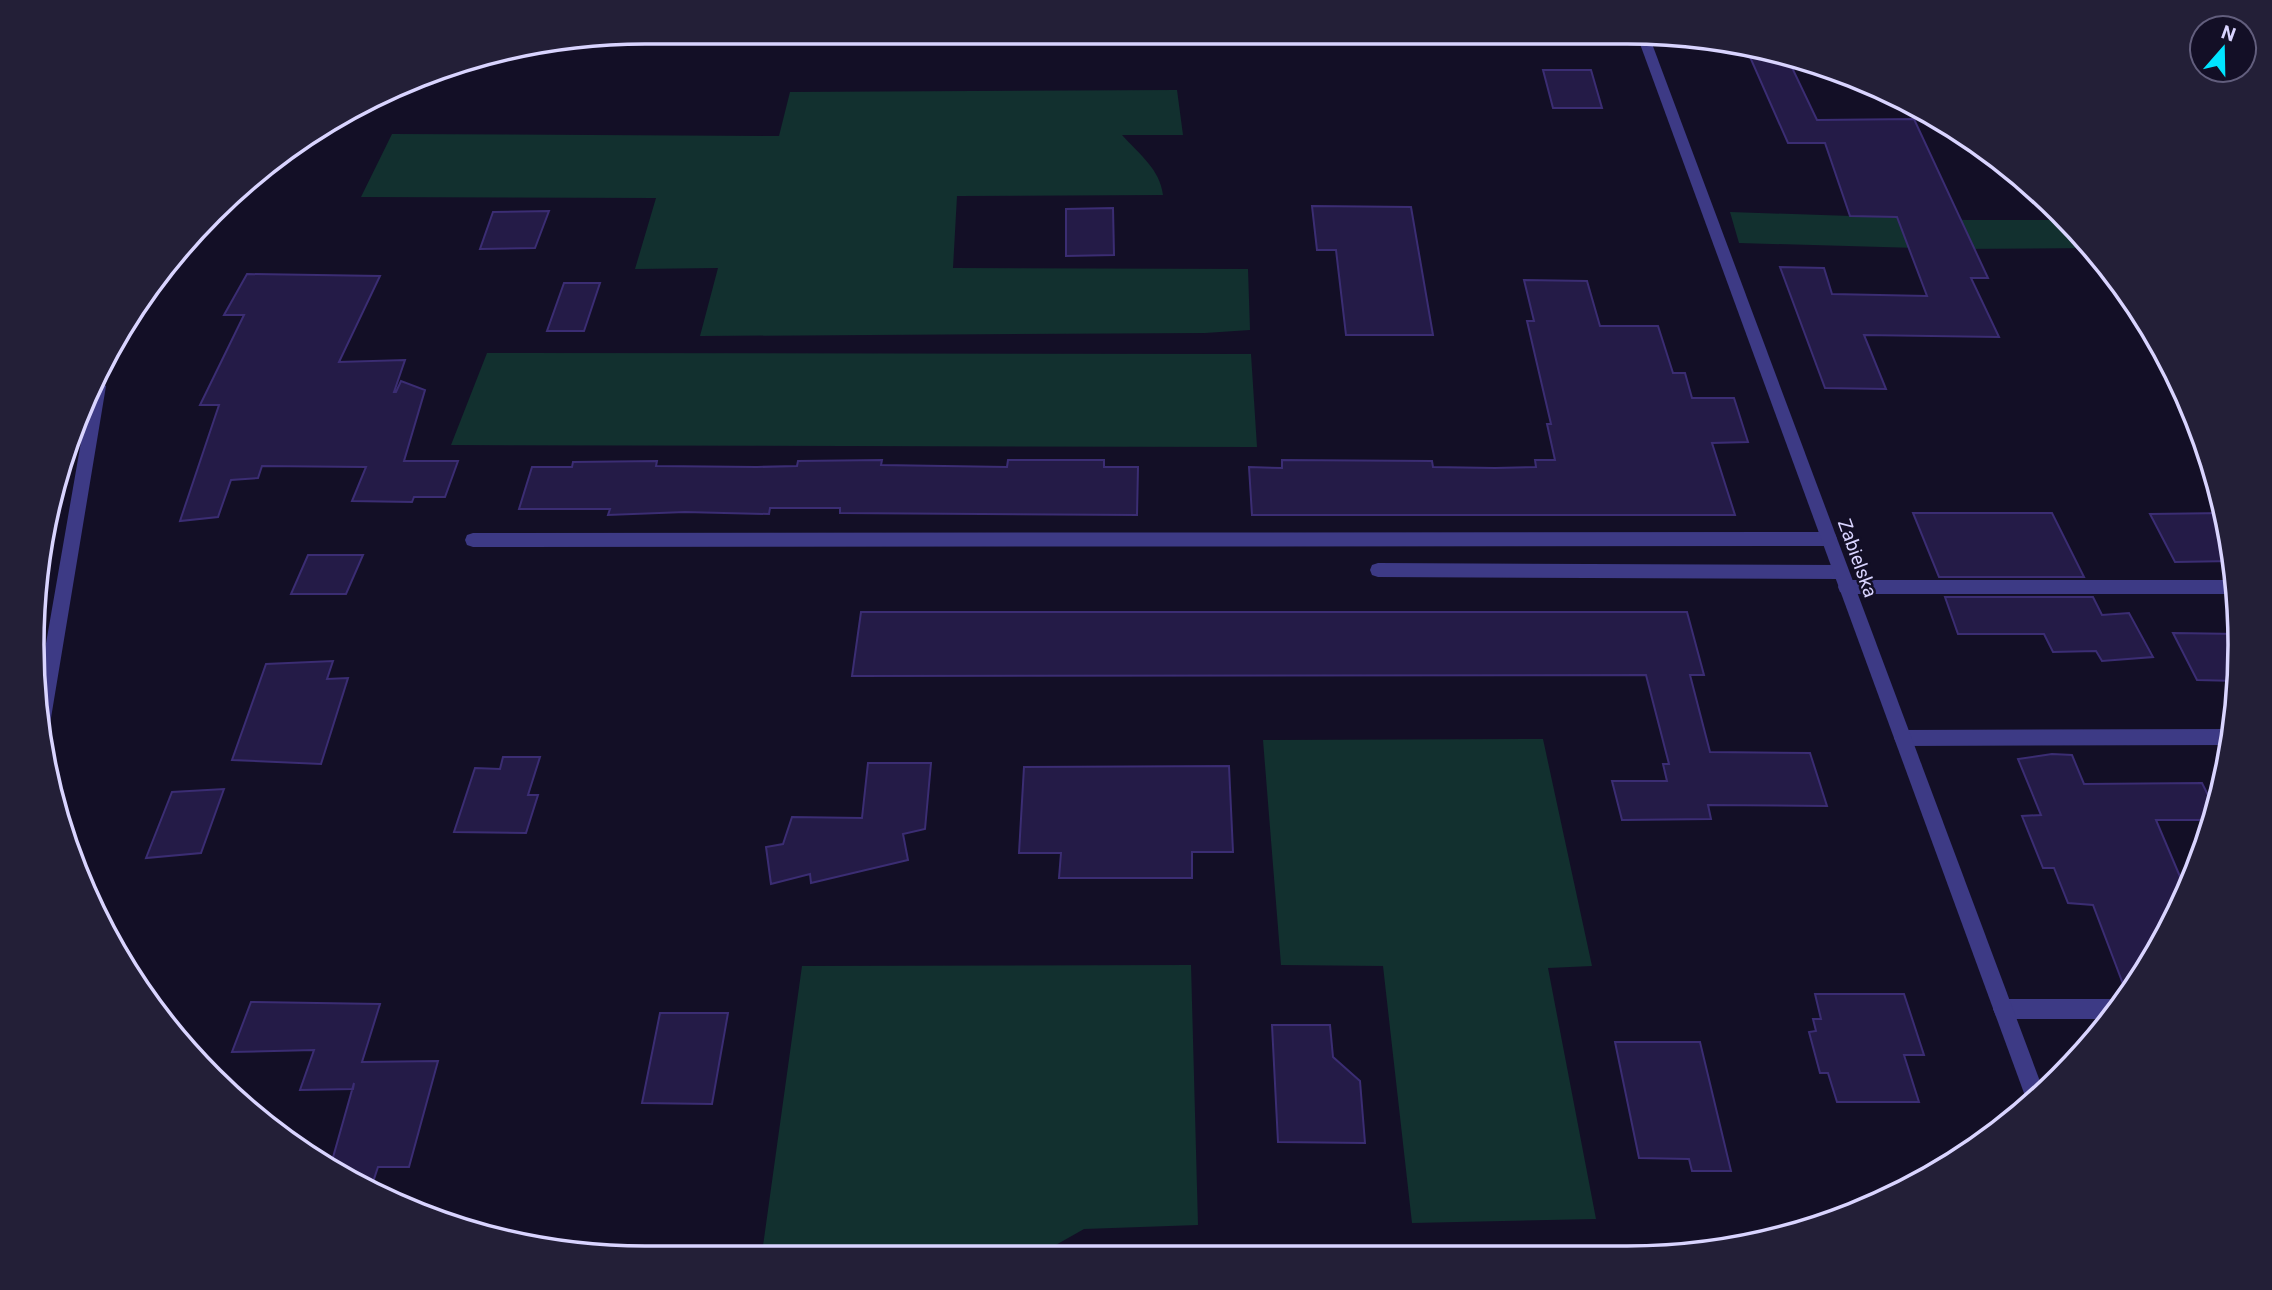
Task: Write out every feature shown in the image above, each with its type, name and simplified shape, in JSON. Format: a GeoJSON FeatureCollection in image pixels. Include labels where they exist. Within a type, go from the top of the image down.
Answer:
{"type":"FeatureCollection","features":[{"type":"Feature","properties":{"kind":"street","name":"Zabielska"},"geometry":{"type":"LineString","coordinates":[[1646,44],[2032,1088]]}},
{"type":"Feature","properties":{"kind":"street"},"geometry":{"type":"LineString","coordinates":[[46,694],[95,404]]}},
{"type":"Feature","properties":{"kind":"street"},"geometry":{"type":"LineString","coordinates":[[473,540],[1829,539]]}},
{"type":"Feature","properties":{"kind":"street"},"geometry":{"type":"LineString","coordinates":[[1378,570],[2225,587]]}},
{"type":"Feature","properties":{"kind":"street"},"geometry":{"type":"LineString","coordinates":[[1903,738],[2221,737]]}},
{"type":"Feature","properties":{"kind":"street"},"geometry":{"type":"LineString","coordinates":[[2003,1009],[2105,1009]]}},
{"type":"Feature","properties":{"kind":"green space"},"geometry":{"type":"Polygon","coordinates":[[[1177,90],[1183,135],[1122,135],[1142,155],[1158,177],[1163,195],[957,196],[953,268],[1248,269],[1250,330],[1205,333],[700,336],[718,268],[635,269],[656,198],[361,197],[392,134],[779,136],[790,92],[1177,90]]]}},
{"type":"Feature","properties":{"kind":"green space"},"geometry":{"type":"Polygon","coordinates":[[[1730,212],[2052,220],[2078,248],[1952,249],[1739,243],[1730,212]]]}},
{"type":"Feature","properties":{"kind":"green space"},"geometry":{"type":"Polygon","coordinates":[[[487,353],[1251,354],[1257,447],[451,445],[487,353]]]}},
{"type":"Feature","properties":{"kind":"green space"},"geometry":{"type":"Polygon","coordinates":[[[1543,739],[1592,966],[1548,968],[1596,1219],[1412,1223],[1383,966],[1281,965],[1263,740],[1543,739]]]}},
{"type":"Feature","properties":{"kind":"green space"},"geometry":{"type":"Polygon","coordinates":[[[1191,965],[1198,1225],[1084,1229],[1054,1246],[763,1246],[802,966],[1191,965]]]}},
{"type":"Feature","properties":{"kind":"building"},"geometry":{"type":"Polygon","coordinates":[[[1750,56],[1792,67],[1817,120],[1914,119],[1988,278],[1971,278],[1999,337],[1864,335],[1886,389],[1825,388],[1780,267],[1824,268],[1832,294],[1927,296],[1897,217],[1850,216],[1825,143],[1788,143],[1750,56]]]}},
{"type":"Feature","properties":{"kind":"building"},"geometry":{"type":"Polygon","coordinates":[[[1543,70],[1591,70],[1602,108],[1553,108],[1543,70]]]}},
{"type":"Feature","properties":{"kind":"building"},"geometry":{"type":"Polygon","coordinates":[[[1312,206],[1411,207],[1433,335],[1346,335],[1336,250],[1317,250],[1312,206]]]}},
{"type":"Feature","properties":{"kind":"building"},"geometry":{"type":"Polygon","coordinates":[[[1113,208],[1114,255],[1066,256],[1066,209],[1113,208]]]}},
{"type":"Feature","properties":{"kind":"building"},"geometry":{"type":"Polygon","coordinates":[[[549,211],[535,248],[480,249],[493,212],[549,211]]]}},
{"type":"Feature","properties":{"kind":"building"},"geometry":{"type":"Polygon","coordinates":[[[247,274],[380,276],[339,362],[405,360],[394,392],[401,381],[425,390],[404,461],[458,461],[445,497],[414,497],[412,502],[352,501],[366,467],[262,466],[258,478],[231,480],[218,517],[180,521],[219,405],[200,405],[244,315],[224,315],[247,274]]]}},
{"type":"Feature","properties":{"kind":"building"},"geometry":{"type":"Polygon","coordinates":[[[1524,280],[1587,281],[1600,326],[1658,326],[1673,373],[1685,373],[1692,398],[1734,398],[1748,442],[1712,443],[1735,515],[1252,515],[1249,467],[1282,468],[1282,460],[1432,461],[1433,467],[1495,468],[1536,467],[1535,460],[1555,460],[1547,424],[1551,424],[1527,321],[1534,321],[1524,280]]]}},
{"type":"Feature","properties":{"kind":"building"},"geometry":{"type":"Polygon","coordinates":[[[564,283],[600,283],[584,331],[547,331],[564,283]]]}},
{"type":"Feature","properties":{"kind":"building"},"geometry":{"type":"Polygon","coordinates":[[[882,460],[881,465],[1007,467],[1008,460],[1104,460],[1104,467],[1138,467],[1137,515],[840,513],[840,508],[770,508],[769,514],[685,512],[608,515],[610,509],[519,509],[532,467],[572,467],[573,462],[657,461],[656,466],[757,467],[797,466],[798,461],[882,460]]]}},
{"type":"Feature","properties":{"kind":"building"},"geometry":{"type":"Polygon","coordinates":[[[1913,513],[2052,513],[2084,577],[1939,577],[1913,513]]]}},
{"type":"Feature","properties":{"kind":"building"},"geometry":{"type":"Polygon","coordinates":[[[2214,513],[2222,561],[2175,562],[2150,514],[2214,513]]]}},
{"type":"Feature","properties":{"kind":"building"},"geometry":{"type":"Polygon","coordinates":[[[308,555],[363,555],[346,594],[291,594],[308,555]]]}},
{"type":"Feature","properties":{"kind":"building"},"geometry":{"type":"Polygon","coordinates":[[[1945,597],[2093,597],[2102,615],[2129,613],[2153,657],[2102,661],[2096,651],[2053,652],[2044,634],[1958,634],[1945,597]]]}},
{"type":"Feature","properties":{"kind":"building"},"geometry":{"type":"Polygon","coordinates":[[[861,612],[1687,612],[1704,675],[1690,675],[1710,752],[1810,753],[1827,806],[1708,805],[1711,819],[1622,820],[1612,781],[1667,781],[1663,764],[1669,764],[1646,675],[852,676],[861,612]]]}},
{"type":"Feature","properties":{"kind":"building"},"geometry":{"type":"Polygon","coordinates":[[[2173,633],[2228,634],[2227,681],[2197,680],[2173,633]]]}},
{"type":"Feature","properties":{"kind":"building"},"geometry":{"type":"Polygon","coordinates":[[[333,661],[327,679],[348,678],[321,764],[232,760],[266,664],[333,661]]]}},
{"type":"Feature","properties":{"kind":"building"},"geometry":{"type":"Polygon","coordinates":[[[2052,754],[2072,755],[2084,784],[2202,783],[2209,797],[2202,820],[2156,820],[2181,878],[2148,946],[2123,984],[2093,905],[2068,903],[2054,868],[2043,868],[2022,816],[2041,815],[2018,759],[2052,754]]]}},
{"type":"Feature","properties":{"kind":"building"},"geometry":{"type":"Polygon","coordinates":[[[503,757],[540,757],[528,795],[538,795],[526,833],[454,832],[475,768],[500,769],[503,757]]]}},
{"type":"Feature","properties":{"kind":"building"},"geometry":{"type":"Polygon","coordinates":[[[868,763],[931,763],[925,829],[903,834],[908,860],[811,883],[810,874],[771,884],[766,847],[783,844],[792,817],[862,818],[868,763]]]}},
{"type":"Feature","properties":{"kind":"building"},"geometry":{"type":"Polygon","coordinates":[[[1229,766],[1233,852],[1192,852],[1192,878],[1059,878],[1061,853],[1019,853],[1024,767],[1229,766]]]}},
{"type":"Feature","properties":{"kind":"building"},"geometry":{"type":"Polygon","coordinates":[[[224,789],[201,853],[146,858],[172,792],[224,789]]]}},
{"type":"Feature","properties":{"kind":"building"},"geometry":{"type":"Polygon","coordinates":[[[1815,994],[1904,994],[1924,1055],[1904,1055],[1919,1102],[1837,1102],[1828,1073],[1820,1073],[1809,1032],[1816,1031],[1813,1019],[1821,1019],[1815,994]]]}},
{"type":"Feature","properties":{"kind":"building"},"geometry":{"type":"Polygon","coordinates":[[[251,1002],[380,1004],[362,1062],[438,1061],[409,1167],[378,1167],[373,1181],[333,1159],[352,1089],[300,1090],[314,1050],[232,1052],[251,1002]]]}},
{"type":"Feature","properties":{"kind":"building"},"geometry":{"type":"Polygon","coordinates":[[[660,1013],[728,1013],[712,1104],[642,1103],[660,1013]]]}},
{"type":"Feature","properties":{"kind":"building"},"geometry":{"type":"Polygon","coordinates":[[[1272,1025],[1330,1025],[1333,1057],[1360,1081],[1365,1143],[1278,1142],[1272,1025]]]}},
{"type":"Feature","properties":{"kind":"building"},"geometry":{"type":"Polygon","coordinates":[[[1615,1042],[1700,1042],[1731,1171],[1692,1171],[1689,1159],[1639,1158],[1615,1042]]]}}]}
